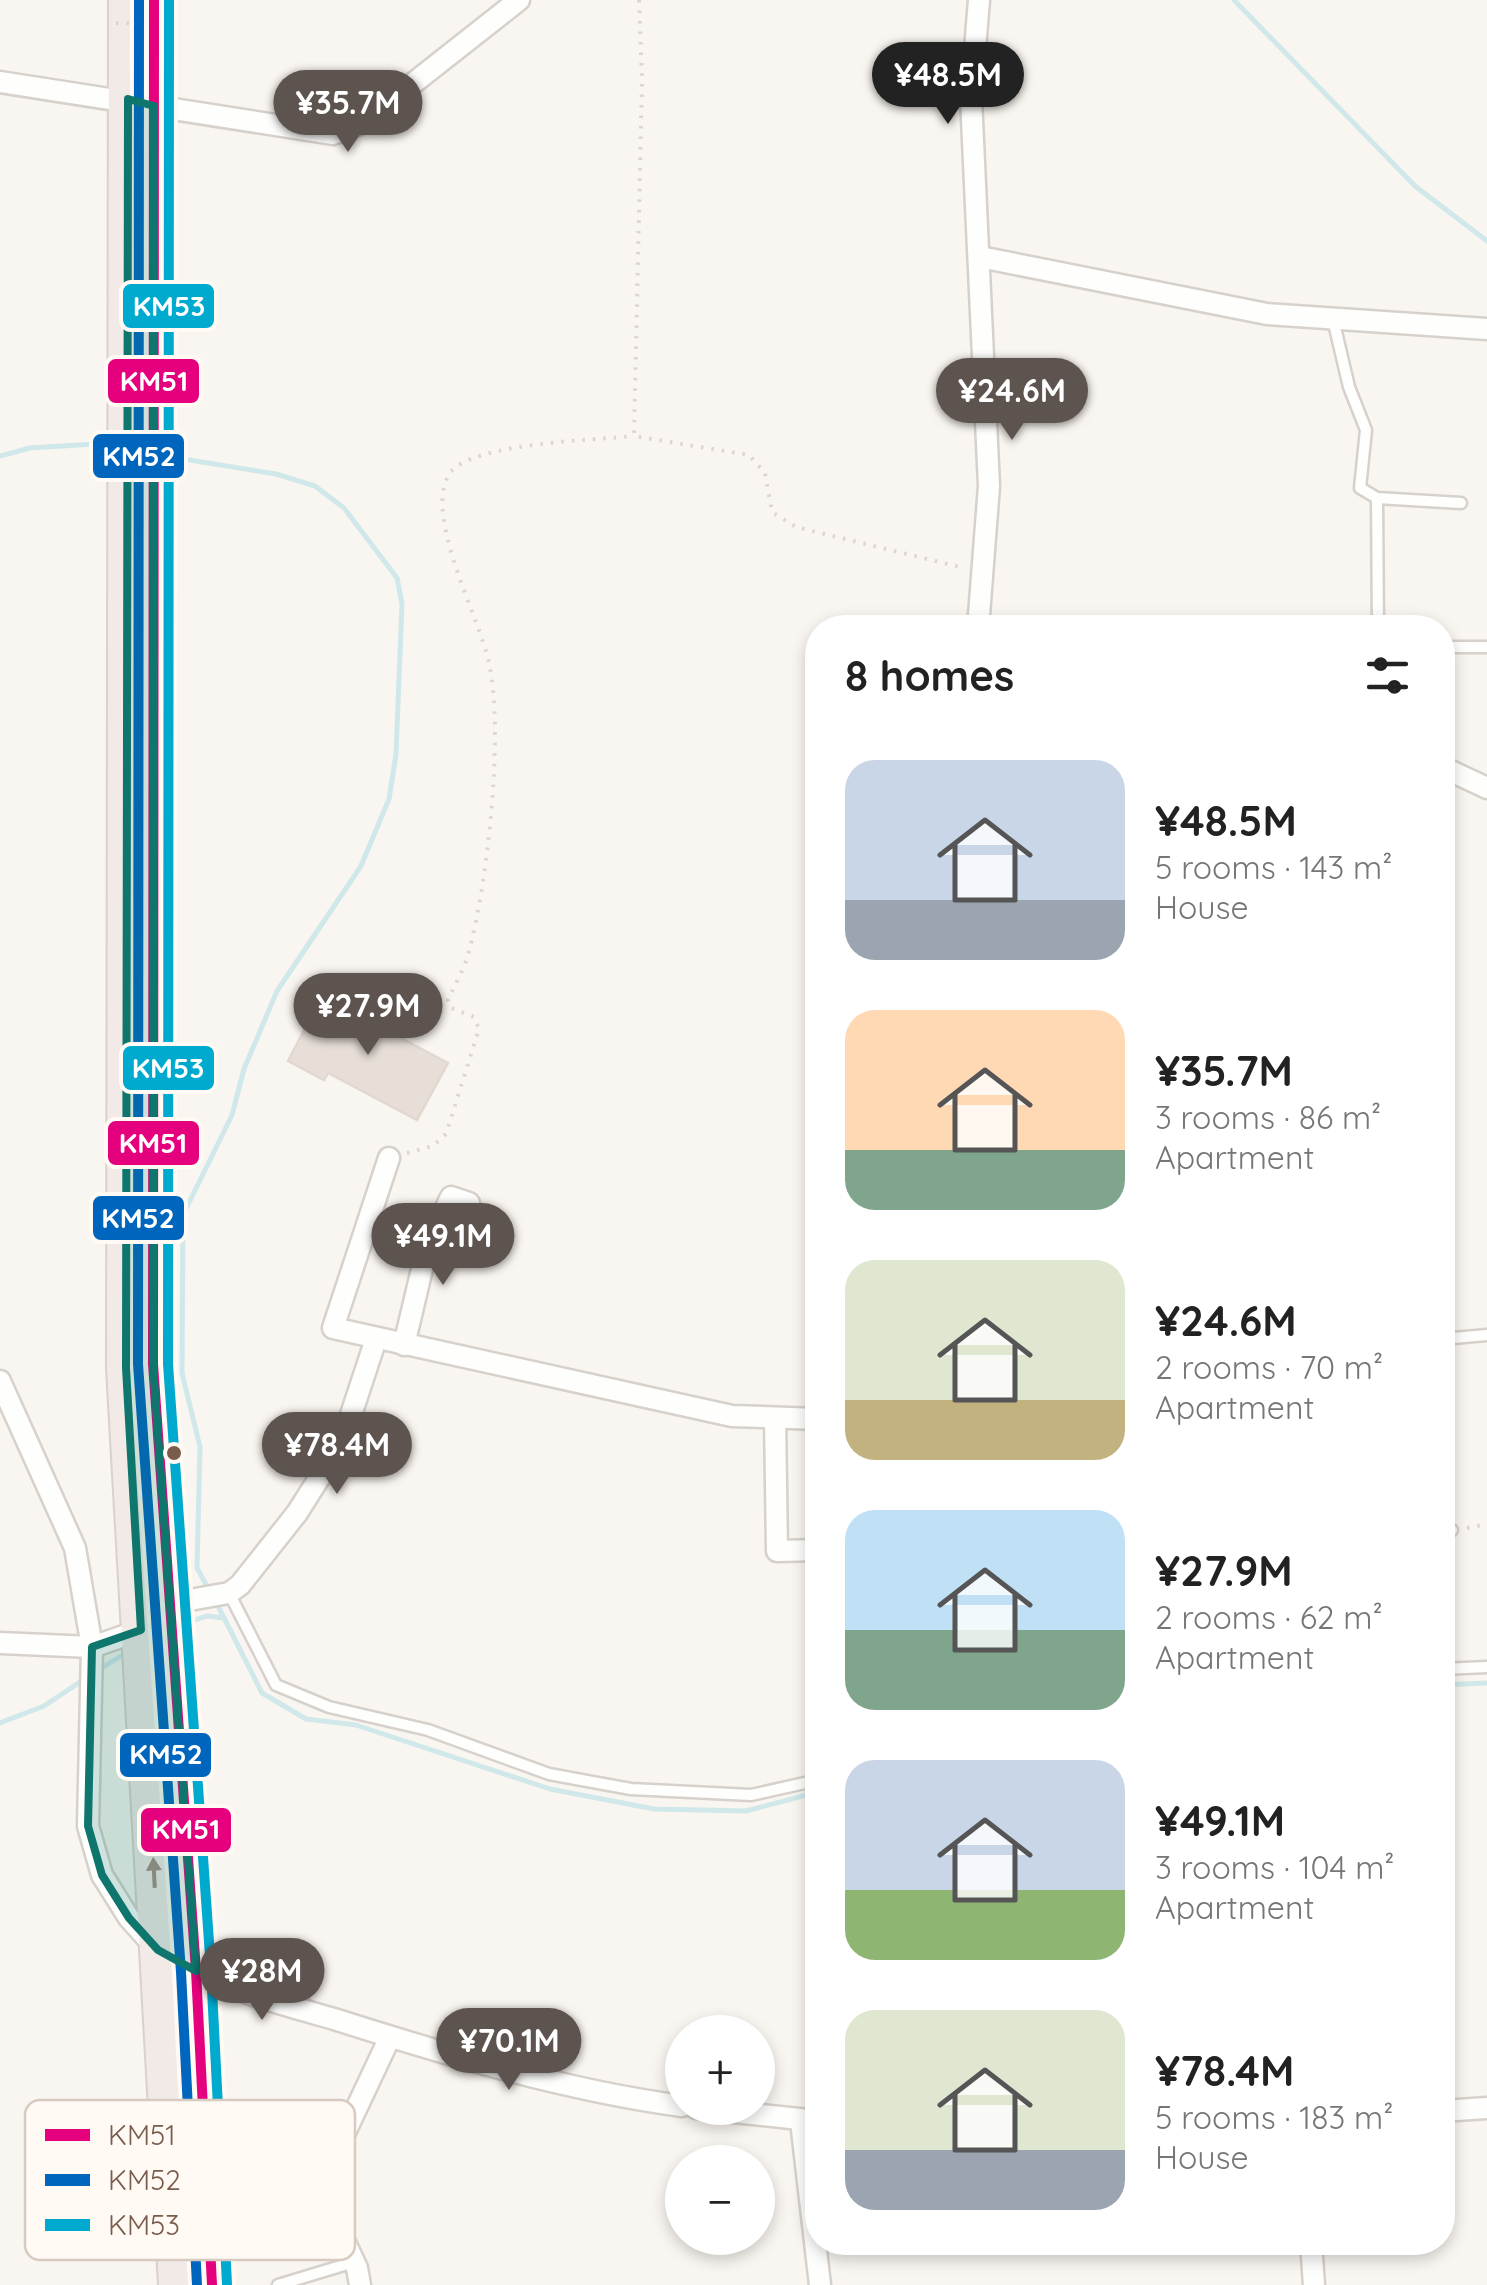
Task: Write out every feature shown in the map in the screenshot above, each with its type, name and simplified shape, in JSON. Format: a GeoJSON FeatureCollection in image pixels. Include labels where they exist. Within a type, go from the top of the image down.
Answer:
{"type":"FeatureCollection","features":[{"type":"Feature","properties":{"kind":"highway"},"geometry":{"type":"LineString","coordinates":[[122,12],[141,102],[126,1368],[161,1626],[196,1972],[203,2100]]}},
{"type":"Feature","properties":{"kind":"highway"},"geometry":{"type":"LineString","coordinates":[[141,102],[164,12]]}},
{"type":"Feature","properties":{"kind":"highway"},"geometry":{"type":"LineString","coordinates":[[161,1626],[158,1950],[167,2100]]}},
{"type":"Feature","properties":{"kind":"highway"},"geometry":{"type":"LineString","coordinates":[[177,2260],[178,2285]]}},
{"type":"Feature","properties":{"kind":"highway"},"geometry":{"type":"LineString","coordinates":[[211,2260],[212,2285]]}},
{"type":"Feature","properties":{"kind":"street"},"geometry":{"type":"LineString","coordinates":[[0,82],[333,134],[364,122],[519,0]]}},
{"type":"Feature","properties":{"kind":"street"},"geometry":{"type":"LineString","coordinates":[[979,0],[971,98],[989,486],[979,615]]}},
{"type":"Feature","properties":{"kind":"street"},"geometry":{"type":"LineString","coordinates":[[980,257],[1267,314],[1487,329]]}},
{"type":"Feature","properties":{"kind":"street"},"geometry":{"type":"LineString","coordinates":[[1455,774],[1487,788]]}},
{"type":"Feature","properties":{"kind":"street"},"geometry":{"type":"LineString","coordinates":[[389,1158],[333,1328],[732,1416],[805,1419]]}},
{"type":"Feature","properties":{"kind":"street"},"geometry":{"type":"LineString","coordinates":[[404,1345],[428,1248],[450,1197],[469,1204]]}},
{"type":"Feature","properties":{"kind":"street"},"geometry":{"type":"LineString","coordinates":[[0,1643],[92,1654],[161,1626],[240,1586],[297,1512],[342,1442],[376,1339]]}},
{"type":"Feature","properties":{"kind":"street"},"geometry":{"type":"LineString","coordinates":[[0,1380],[76,1548],[92,1654],[88,1826],[102,1876],[129,1918],[158,1950],[196,1972],[390,2037],[665,2104]]}},
{"type":"Feature","properties":{"kind":"street"},"geometry":{"type":"LineString","coordinates":[[775,1418],[777,1551],[805,1550]]}},
{"type":"Feature","properties":{"kind":"street"},"geometry":{"type":"LineString","coordinates":[[355,2110],[390,2037]]}},
{"type":"Feature","properties":{"kind":"street"},"geometry":{"type":"LineString","coordinates":[[1455,2109],[1487,2108]]}},
{"type":"Feature","properties":{"kind":"street"},"geometry":{"type":"LineString","coordinates":[[775,2117],[805,2121]]}},
{"type":"Feature","properties":{"kind":"street"},"geometry":{"type":"LineString","coordinates":[[818,2255],[820,2285]]}},
{"type":"Feature","properties":{"kind":"street"},"geometry":{"type":"LineString","coordinates":[[1312,2255],[1314,2285]]}},
{"type":"Feature","properties":{"kind":"street"},"geometry":{"type":"LineString","coordinates":[[354,2262],[360,2285]]}},
{"type":"Feature","properties":{"kind":"lane"},"geometry":{"type":"LineString","coordinates":[[1332,318],[1349,388],[1366,430],[1360,488],[1377,498],[1461,503]]}},
{"type":"Feature","properties":{"kind":"lane"},"geometry":{"type":"LineString","coordinates":[[1377,498],[1378,615]]}},
{"type":"Feature","properties":{"kind":"lane"},"geometry":{"type":"LineString","coordinates":[[1455,647],[1487,647]]}},
{"type":"Feature","properties":{"kind":"lane"},"geometry":{"type":"LineString","coordinates":[[1455,1338],[1487,1335]]}},
{"type":"Feature","properties":{"kind":"lane"},"geometry":{"type":"LineString","coordinates":[[227,1594],[276,1685],[329,1706],[428,1730],[549,1774],[632,1789],[751,1795],[805,1783]]}},
{"type":"Feature","properties":{"kind":"lane"},"geometry":{"type":"LineString","coordinates":[[1455,1668],[1487,1666]]}},
{"type":"Feature","properties":{"kind":"lane"},"geometry":{"type":"LineString","coordinates":[[278,2285],[354,2262]]}},
{"type":"Feature","properties":{"kind":"path"},"geometry":{"type":"LineString","coordinates":[[634,436],[642,80],[639,0]]}},
{"type":"Feature","properties":{"kind":"path"},"geometry":{"type":"LineString","coordinates":[[122,12],[164,12]]}},
{"type":"Feature","properties":{"kind":"path"},"geometry":{"type":"LineString","coordinates":[[389,1158],[433,1146],[446,1134],[479,1029],[474,1017],[451,1008],[448,1000],[468,954],[480,894],[496,697],[480,630],[448,552],[443,486],[452,469],[485,453],[634,436],[749,456],[765,472],[772,512],[796,527],[940,559],[982,575]]}},
{"type":"Feature","properties":{"kind":"path"},"geometry":{"type":"LineString","coordinates":[[1455,1530],[1487,1524]]}},
{"type":"Feature","properties":{"kind":"highlighted area"},"geometry":{"type":"Polygon","coordinates":[[[128,99],[154,106],[153,1364],[196,1971],[158,1950],[129,1918],[102,1875],[88,1826],[92,1647],[141,1630],[126,1368],[128,99]]]}},
{"type":"Feature","properties":{"kind":"building"},"geometry":{"type":"Polygon","coordinates":[[[322,996],[448,1063],[417,1120],[328,1073],[324,1080],[288,1061],[322,996]]]}},
{"type":"Feature","properties":{"kind":"waterway"},"geometry":{"type":"LineString","coordinates":[[1234,0],[1415,186],[1487,241]]}},
{"type":"Feature","properties":{"kind":"waterway"},"geometry":{"type":"LineString","coordinates":[[0,456],[30,448],[111,443]]}},
{"type":"Feature","properties":{"kind":"waterway"},"geometry":{"type":"LineString","coordinates":[[171,457],[276,474],[315,486],[344,508],[397,578],[402,604],[396,754],[389,799],[361,866],[277,991],[244,1069],[232,1115],[183,1215],[182,1373],[200,1447],[197,1568],[209,1590]]}},
{"type":"Feature","properties":{"kind":"waterway"},"geometry":{"type":"LineString","coordinates":[[215,1600],[262,1693],[306,1719],[356,1725],[550,1789],[654,1809],[746,1811],[805,1795]]}},
{"type":"Feature","properties":{"kind":"waterway"},"geometry":{"type":"LineString","coordinates":[[183,1624],[207,1616],[224,1618]]}},
{"type":"Feature","properties":{"kind":"waterway"},"geometry":{"type":"LineString","coordinates":[[100,1669],[129,1651]]}},
{"type":"Feature","properties":{"kind":"waterway"},"geometry":{"type":"LineString","coordinates":[[0,1723],[44,1706],[86,1678]]}},
{"type":"Feature","properties":{"kind":"waterway"},"geometry":{"type":"LineString","coordinates":[[1455,1684],[1487,1683]]}},
{"type":"Feature","properties":{"kind":"transit line","name":"KM52"},"geometry":{"type":"LineString","coordinates":[[139,0],[138,1364],[188,2100]]}},
{"type":"Feature","properties":{"kind":"transit line","name":"KM51"},"geometry":{"type":"LineString","coordinates":[[154,0],[153,1364],[203,2100]]}},
{"type":"Feature","properties":{"kind":"transit line","name":"KM53"},"geometry":{"type":"LineString","coordinates":[[169,0],[168,1364],[218,2100]]}},
{"type":"Feature","properties":{"kind":"transit line","name":"KM52"},"geometry":{"type":"LineString","coordinates":[[196,2260],[197,2285]]}},
{"type":"Feature","properties":{"kind":"transit line","name":"KM51"},"geometry":{"type":"LineString","coordinates":[[211,2260],[212,2285]]}},
{"type":"Feature","properties":{"kind":"transit line","name":"KM53"},"geometry":{"type":"LineString","coordinates":[[226,2260],[227,2284]]}}]}
